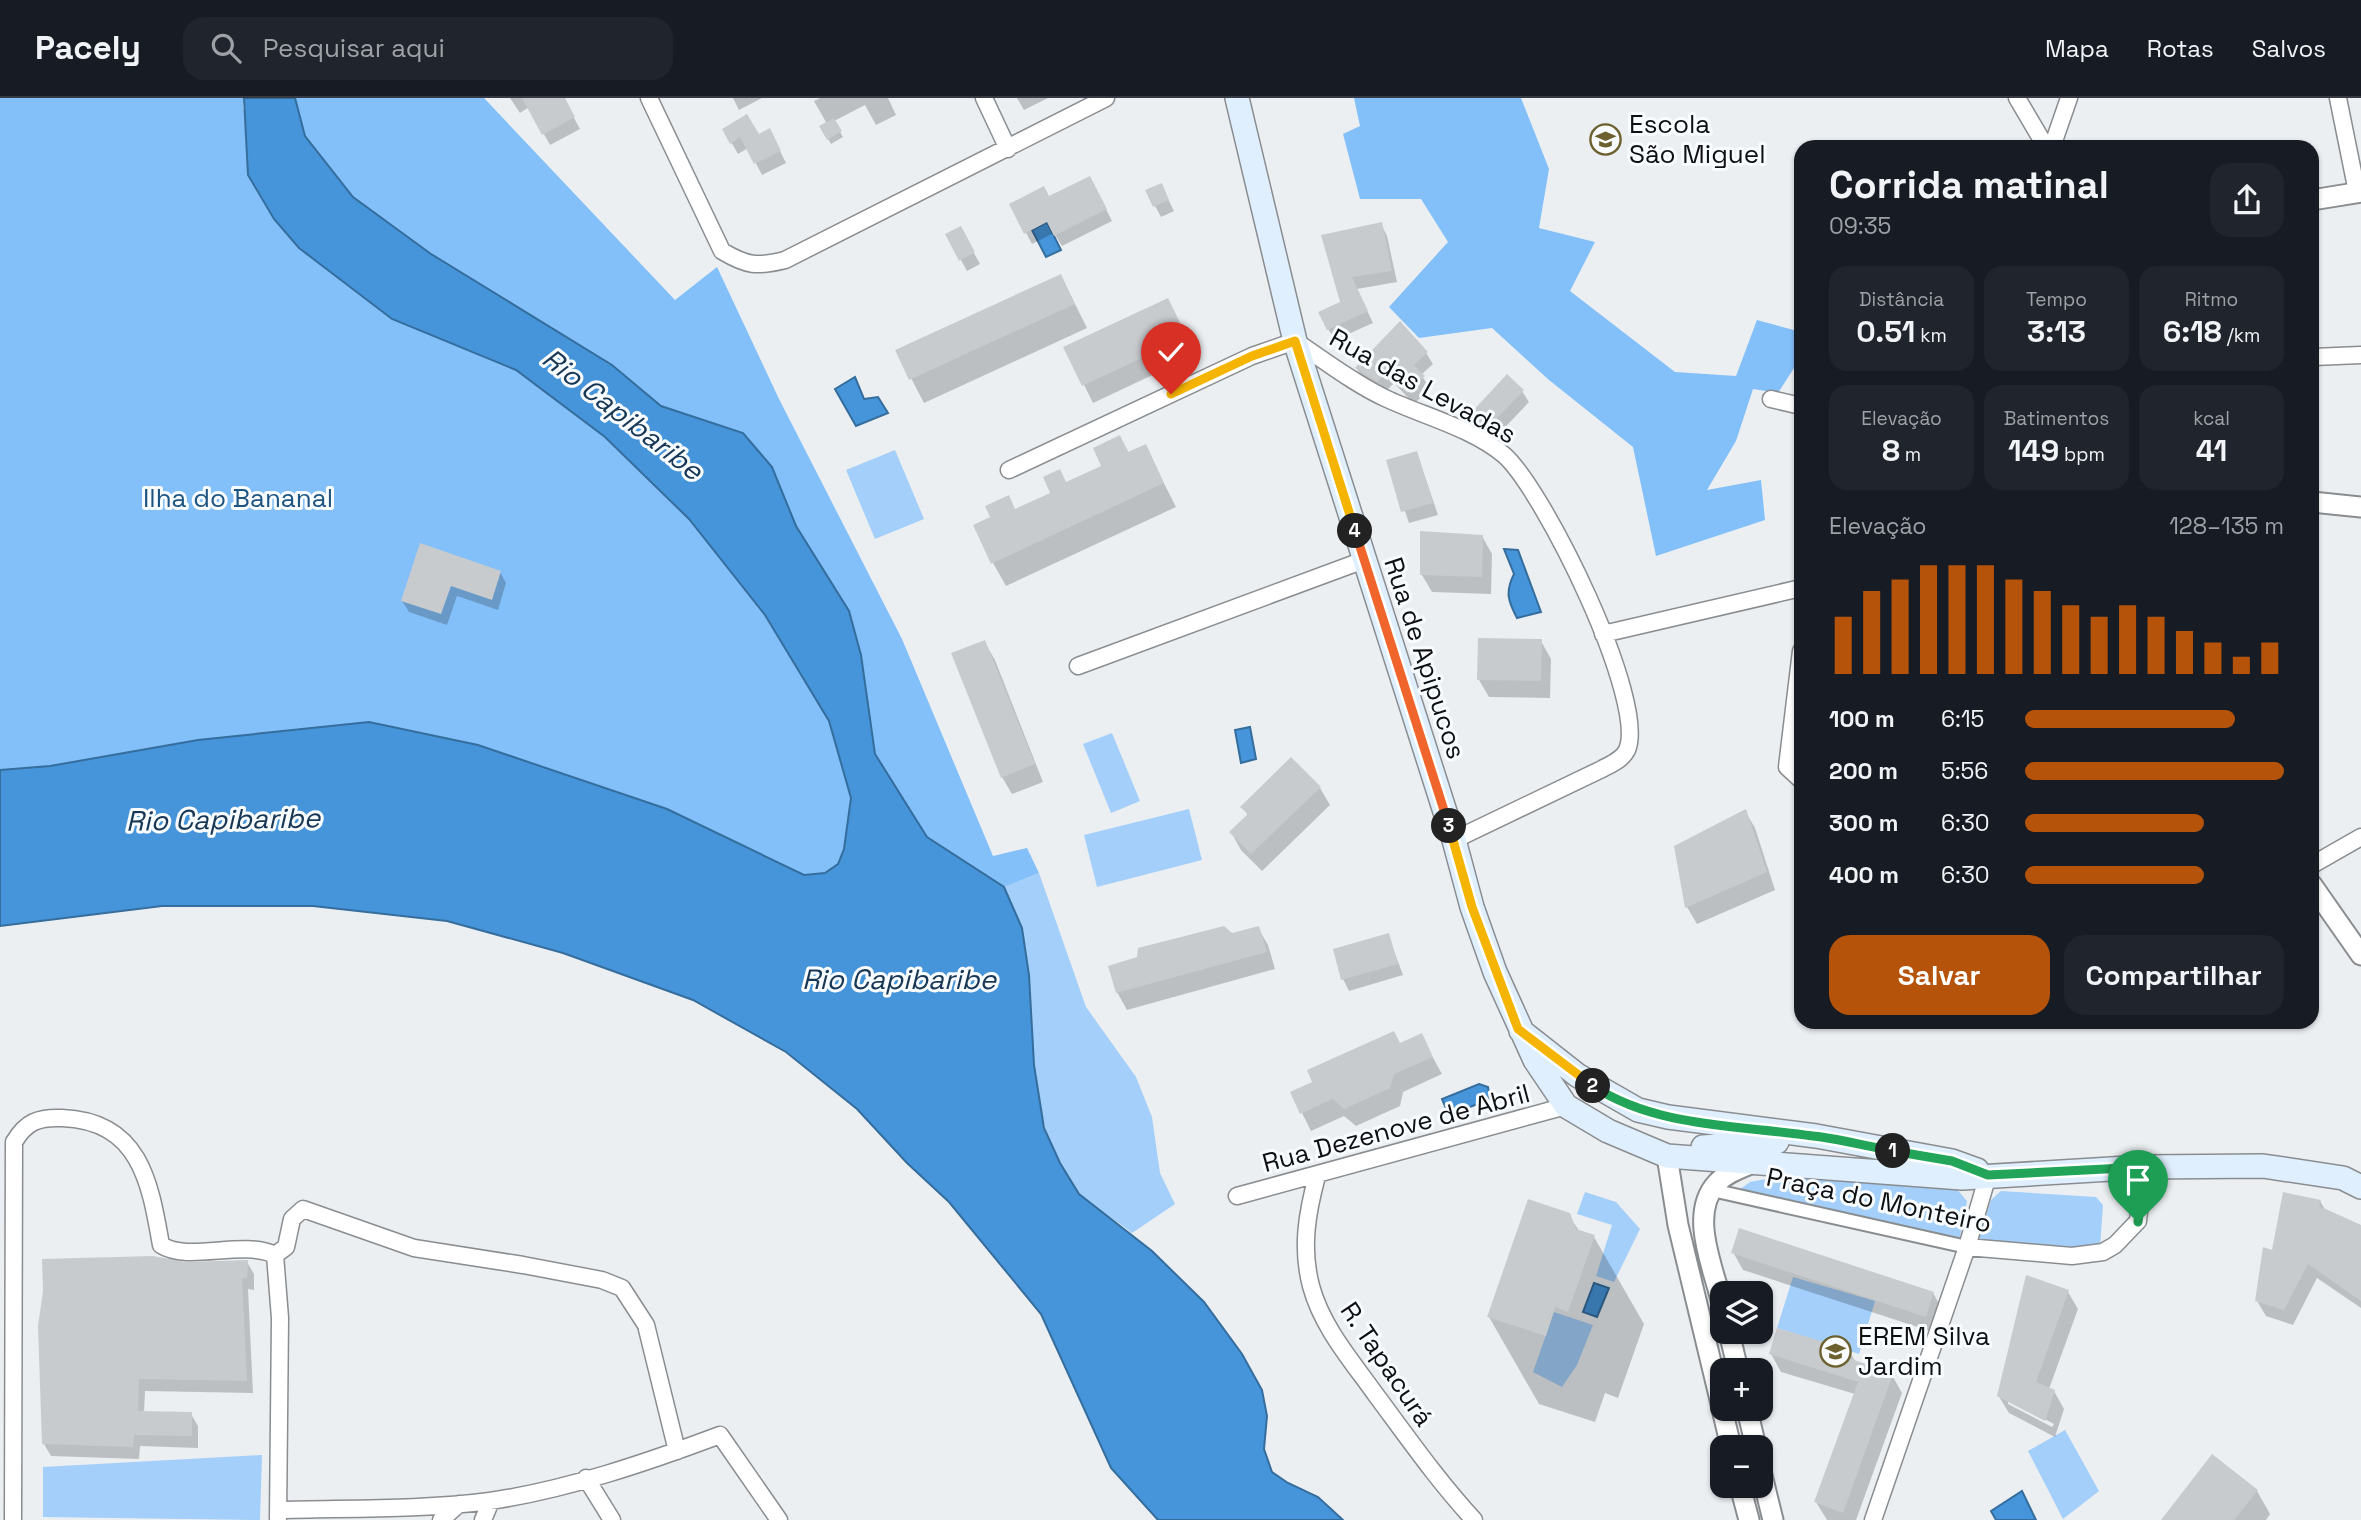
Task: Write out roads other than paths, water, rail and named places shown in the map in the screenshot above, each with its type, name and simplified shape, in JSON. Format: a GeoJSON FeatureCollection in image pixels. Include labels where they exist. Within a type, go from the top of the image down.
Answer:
{"type":"FeatureCollection","features":[{"type":"Feature","properties":{"kind":"main road","name":"Rua de Apipucos"},"geometry":{"type":"LineString","coordinates":[[1237,98],[1295,341],[1454,840],[1472,907],[1518,1029],[1566,1106]]}},
{"type":"Feature","properties":{"kind":"main road"},"geometry":{"type":"LineString","coordinates":[[1518,1029],[1577,1075],[1638,1110],[1668,1117],[1816,1136],[1952,1161],[1988,1175]]}},
{"type":"Feature","properties":{"kind":"main road"},"geometry":{"type":"LineString","coordinates":[[1566,1106],[1608,1131],[1667,1156],[1954,1177],[2144,1167],[2263,1166],[2352,1183],[2361,1162]]}},
{"type":"Feature","properties":{"kind":"main road"},"geometry":{"type":"LineString","coordinates":[[1667,1156],[1691,1149],[1800,1142],[1816,1136]]}},
{"type":"Feature","properties":{"kind":"street"},"geometry":{"type":"LineString","coordinates":[[649,98],[722,251],[744,264],[766,265],[785,260],[1106,98]]}},
{"type":"Feature","properties":{"kind":"street"},"geometry":{"type":"LineString","coordinates":[[984,98],[1008,149]]}},
{"type":"Feature","properties":{"kind":"street"},"geometry":{"type":"LineString","coordinates":[[2017,98],[2042,140]]}},
{"type":"Feature","properties":{"kind":"street"},"geometry":{"type":"LineString","coordinates":[[2054,140],[2069,98]]}},
{"type":"Feature","properties":{"kind":"street"},"geometry":{"type":"LineString","coordinates":[[2319,199],[2359,192],[2338,98]]}},
{"type":"Feature","properties":{"kind":"street"},"geometry":{"type":"LineString","coordinates":[[1009,470],[1252,356],[1295,341]]}},
{"type":"Feature","properties":{"kind":"street","name":"Rua das Levadas"},"geometry":{"type":"LineString","coordinates":[[1295,341],[1381,397],[1472,436],[1504,455],[1539,501],[1563,542],[1603,634],[1619,681],[1628,728],[1627,748],[1622,757],[1454,840]]}},
{"type":"Feature","properties":{"kind":"street"},"geometry":{"type":"LineString","coordinates":[[2319,357],[2361,355]]}},
{"type":"Feature","properties":{"kind":"street"},"geometry":{"type":"LineString","coordinates":[[1771,399],[1794,405]]}},
{"type":"Feature","properties":{"kind":"street"},"geometry":{"type":"LineString","coordinates":[[2319,503],[2361,507]]}},
{"type":"Feature","properties":{"kind":"street"},"geometry":{"type":"LineString","coordinates":[[1078,666],[1364,560]]}},
{"type":"Feature","properties":{"kind":"street"},"geometry":{"type":"LineString","coordinates":[[1603,634],[1794,590]]}},
{"type":"Feature","properties":{"kind":"street"},"geometry":{"type":"LineString","coordinates":[[1794,709],[1787,767],[1794,774]]}},
{"type":"Feature","properties":{"kind":"street"},"geometry":{"type":"LineString","coordinates":[[2319,861],[2361,837]]}},
{"type":"Feature","properties":{"kind":"street"},"geometry":{"type":"LineString","coordinates":[[2319,895],[2361,956]]}},
{"type":"Feature","properties":{"kind":"street","name":"Rua Dezenove de Abril"},"geometry":{"type":"LineString","coordinates":[[1237,1196],[1566,1106]]}},
{"type":"Feature","properties":{"kind":"street"},"geometry":{"type":"LineString","coordinates":[[13,1520],[7,1143],[23,1126],[37,1118],[78,1118],[99,1123],[140,1163],[150,1184],[160,1245],[177,1250],[258,1250],[275,1255]]}},
{"type":"Feature","properties":{"kind":"street"},"geometry":{"type":"LineString","coordinates":[[1667,1156],[1678,1224],[1710,1359]]}},
{"type":"Feature","properties":{"kind":"street"},"geometry":{"type":"LineString","coordinates":[[1717,1281],[1704,1227],[1705,1207],[1712,1190],[1730,1172],[1756,1162]]}},
{"type":"Feature","properties":{"kind":"street","name":"Praça do Monteiro"},"geometry":{"type":"LineString","coordinates":[[1712,1190],[1967,1247],[2072,1256],[2103,1252],[2115,1245],[2138,1222],[2144,1167]]}},
{"type":"Feature","properties":{"kind":"street"},"geometry":{"type":"LineString","coordinates":[[1873,1520],[1967,1247],[1988,1175]]}},
{"type":"Feature","properties":{"kind":"street","name":"R. Tapacurá"},"geometry":{"type":"LineString","coordinates":[[1317,1176],[1305,1223],[1306,1245],[1310,1283],[1329,1329],[1441,1484],[1474,1520]]}},
{"type":"Feature","properties":{"kind":"street"},"geometry":{"type":"LineString","coordinates":[[275,1255],[286,1247],[292,1219],[303,1209],[415,1248],[602,1280],[622,1288],[646,1325],[677,1451]]}},
{"type":"Feature","properties":{"kind":"street"},"geometry":{"type":"LineString","coordinates":[[275,1255],[280,1318],[278,1515],[491,1500],[586,1478],[720,1435],[779,1520]]}},
{"type":"Feature","properties":{"kind":"street"},"geometry":{"type":"LineString","coordinates":[[586,1478],[612,1520]]}},
{"type":"Feature","properties":{"kind":"street"},"geometry":{"type":"LineString","coordinates":[[1743,1498],[1749,1520]]}},
{"type":"Feature","properties":{"kind":"street"},"geometry":{"type":"LineString","coordinates":[[1768,1498],[1773,1520]]}},
{"type":"Feature","properties":{"kind":"street"},"geometry":{"type":"LineString","coordinates":[[483,1520],[491,1500]]}},
{"type":"Feature","properties":{"kind":"street"},"geometry":{"type":"LineString","coordinates":[[442,1520],[460,1504]]}},
{"type":"Feature","properties":{"kind":"water","name":"Rio Capibaribe"},"geometry":{"type":"Polygon","coordinates":[[[244,98],[295,98],[305,136],[353,197],[431,254],[612,365],[661,406],[743,433],[772,467],[796,526],[849,611],[861,655],[875,754],[927,837],[1004,887],[1022,928],[1029,975],[1034,1065],[1044,1128],[1060,1163],[1079,1194],[1152,1251],[1204,1302],[1242,1354],[1262,1390],[1267,1416],[1264,1449],[1272,1472],[1318,1497],[1343,1520],[1158,1520],[1111,1468],[1041,1314],[949,1202],[907,1163],[857,1109],[786,1052],[693,1000],[563,953],[447,921],[313,906],[162,906],[0,926],[0,770],[50,766],[198,740],[369,722],[478,745],[667,809],[804,875],[825,873],[838,864],[844,849],[851,798],[829,721],[765,615],[689,519],[605,437],[516,370],[392,319],[299,248],[274,219],[248,175],[244,98]]]}},
{"type":"Feature","properties":{"kind":"water"},"geometry":{"type":"Polygon","coordinates":[[[1047,222],[1061,250],[1046,257],[1032,230],[1047,222]]]}},
{"type":"Feature","properties":{"kind":"water"},"geometry":{"type":"Polygon","coordinates":[[[855,377],[864,399],[878,397],[888,413],[856,426],[835,389],[855,377]]]}},
{"type":"Feature","properties":{"kind":"water"},"geometry":{"type":"Polygon","coordinates":[[[1504,549],[1518,550],[1541,612],[1517,618],[1509,596],[1509,586],[1514,574],[1504,549]]]}},
{"type":"Feature","properties":{"kind":"water"},"geometry":{"type":"Polygon","coordinates":[[[1250,727],[1256,759],[1241,763],[1235,730],[1250,727]]]}},
{"type":"Feature","properties":{"kind":"water"},"geometry":{"type":"Polygon","coordinates":[[[1479,1084],[1488,1087],[1490,1099],[1455,1113],[1447,1111],[1442,1099],[1479,1084]]]}},
{"type":"Feature","properties":{"kind":"water"},"geometry":{"type":"Polygon","coordinates":[[[1594,1283],[1609,1288],[1597,1317],[1583,1312],[1594,1283]]]}},
{"type":"Feature","properties":{"kind":"water"},"geometry":{"type":"Polygon","coordinates":[[[2022,1491],[2036,1520],[1996,1520],[1991,1511],[2022,1491]]]}},
{"type":"Feature","properties":{"kind":"place","name":"Escola São Miguel"},"geometry":{"type":"Point","coordinates":[1606,139]}},
{"type":"Feature","properties":{"kind":"place","name":"EREM Silva Jardim"},"geometry":{"type":"Point","coordinates":[1835,1351]}},
{"type":"Feature","properties":{"kind":"park label","name":"Ilha do Bananal"},"geometry":{"type":"Point","coordinates":[238,498]}}]}
